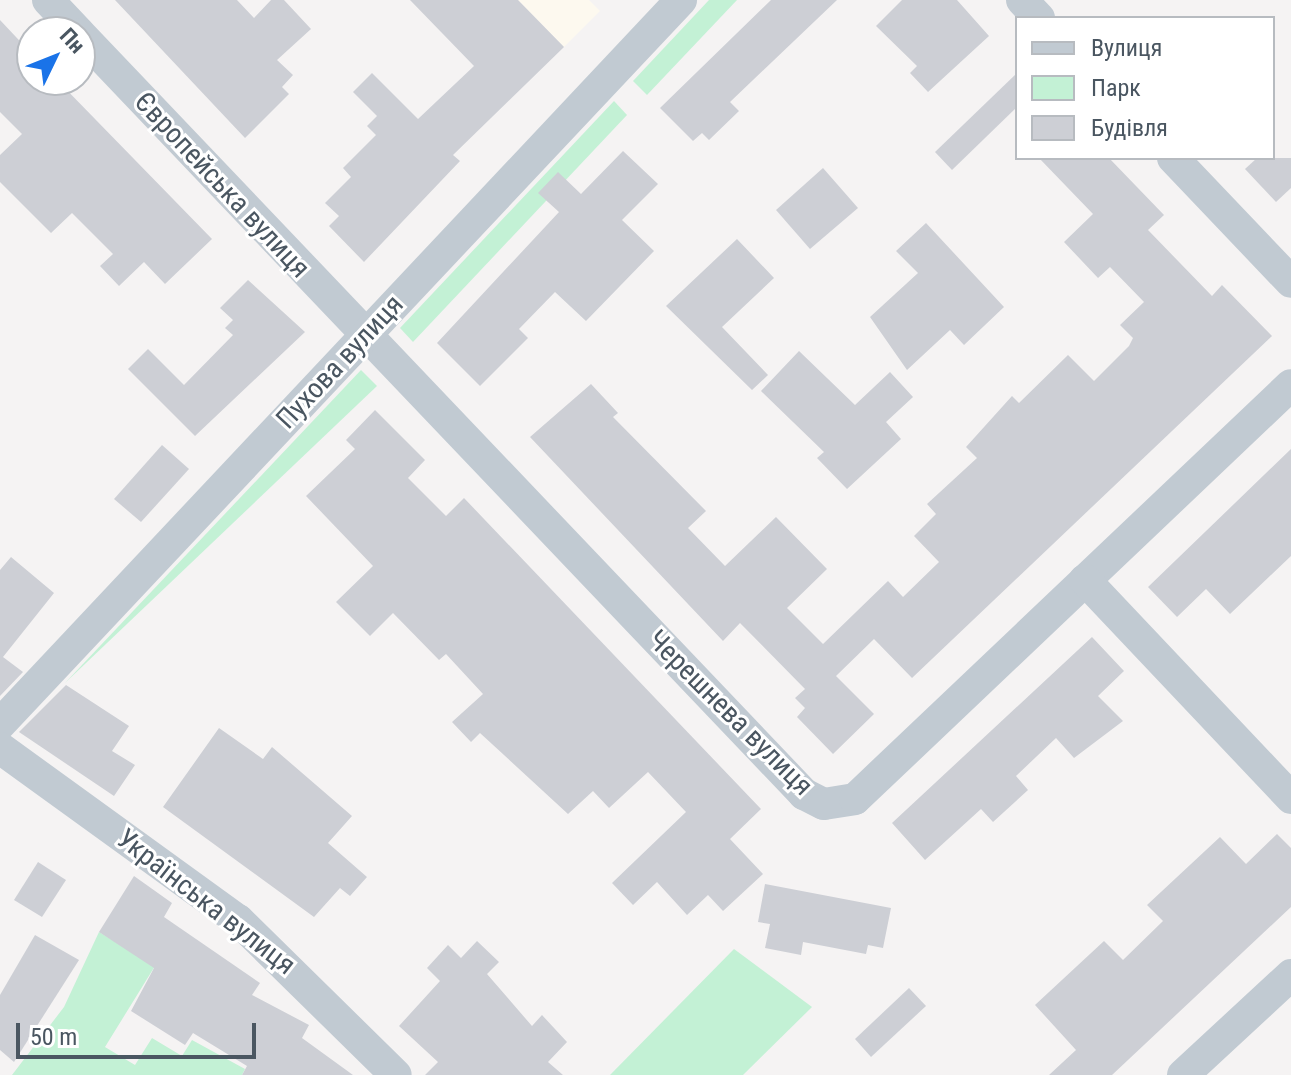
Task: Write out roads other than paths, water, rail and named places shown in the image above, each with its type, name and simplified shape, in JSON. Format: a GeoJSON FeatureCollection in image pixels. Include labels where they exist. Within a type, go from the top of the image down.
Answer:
{"type":"FeatureCollection","features":[{"type":"Feature","properties":{"kind":"street","name":"Європейська вулиця"},"geometry":{"type":"LineString","coordinates":[[48,0],[63,16]]}},
{"type":"Feature","properties":{"kind":"street","name":"Пухова вулиця"},"geometry":{"type":"LineString","coordinates":[[0,724],[681,0]]}},
{"type":"Feature","properties":{"kind":"street"},"geometry":{"type":"LineString","coordinates":[[1022,0],[1037,16]]}},
{"type":"Feature","properties":{"kind":"street","name":"Європейська вулиця"},"geometry":{"type":"LineString","coordinates":[[96,51],[365,336]]}},
{"type":"Feature","properties":{"kind":"street"},"geometry":{"type":"LineString","coordinates":[[1175,160],[1291,282]]}},
{"type":"Feature","properties":{"kind":"street","name":"Черешнева вулиця"},"geometry":{"type":"LineString","coordinates":[[365,336],[804,794],[824,804],[855,799],[1291,385]]}},
{"type":"Feature","properties":{"kind":"street"},"geometry":{"type":"LineString","coordinates":[[1085,580],[1291,798]]}},
{"type":"Feature","properties":{"kind":"street","name":"Українська вулиця"},"geometry":{"type":"LineString","coordinates":[[0,748],[238,920],[396,1075]]}},
{"type":"Feature","properties":{"kind":"street"},"geometry":{"type":"LineString","coordinates":[[1183,1075],[1291,975]]}}]}
